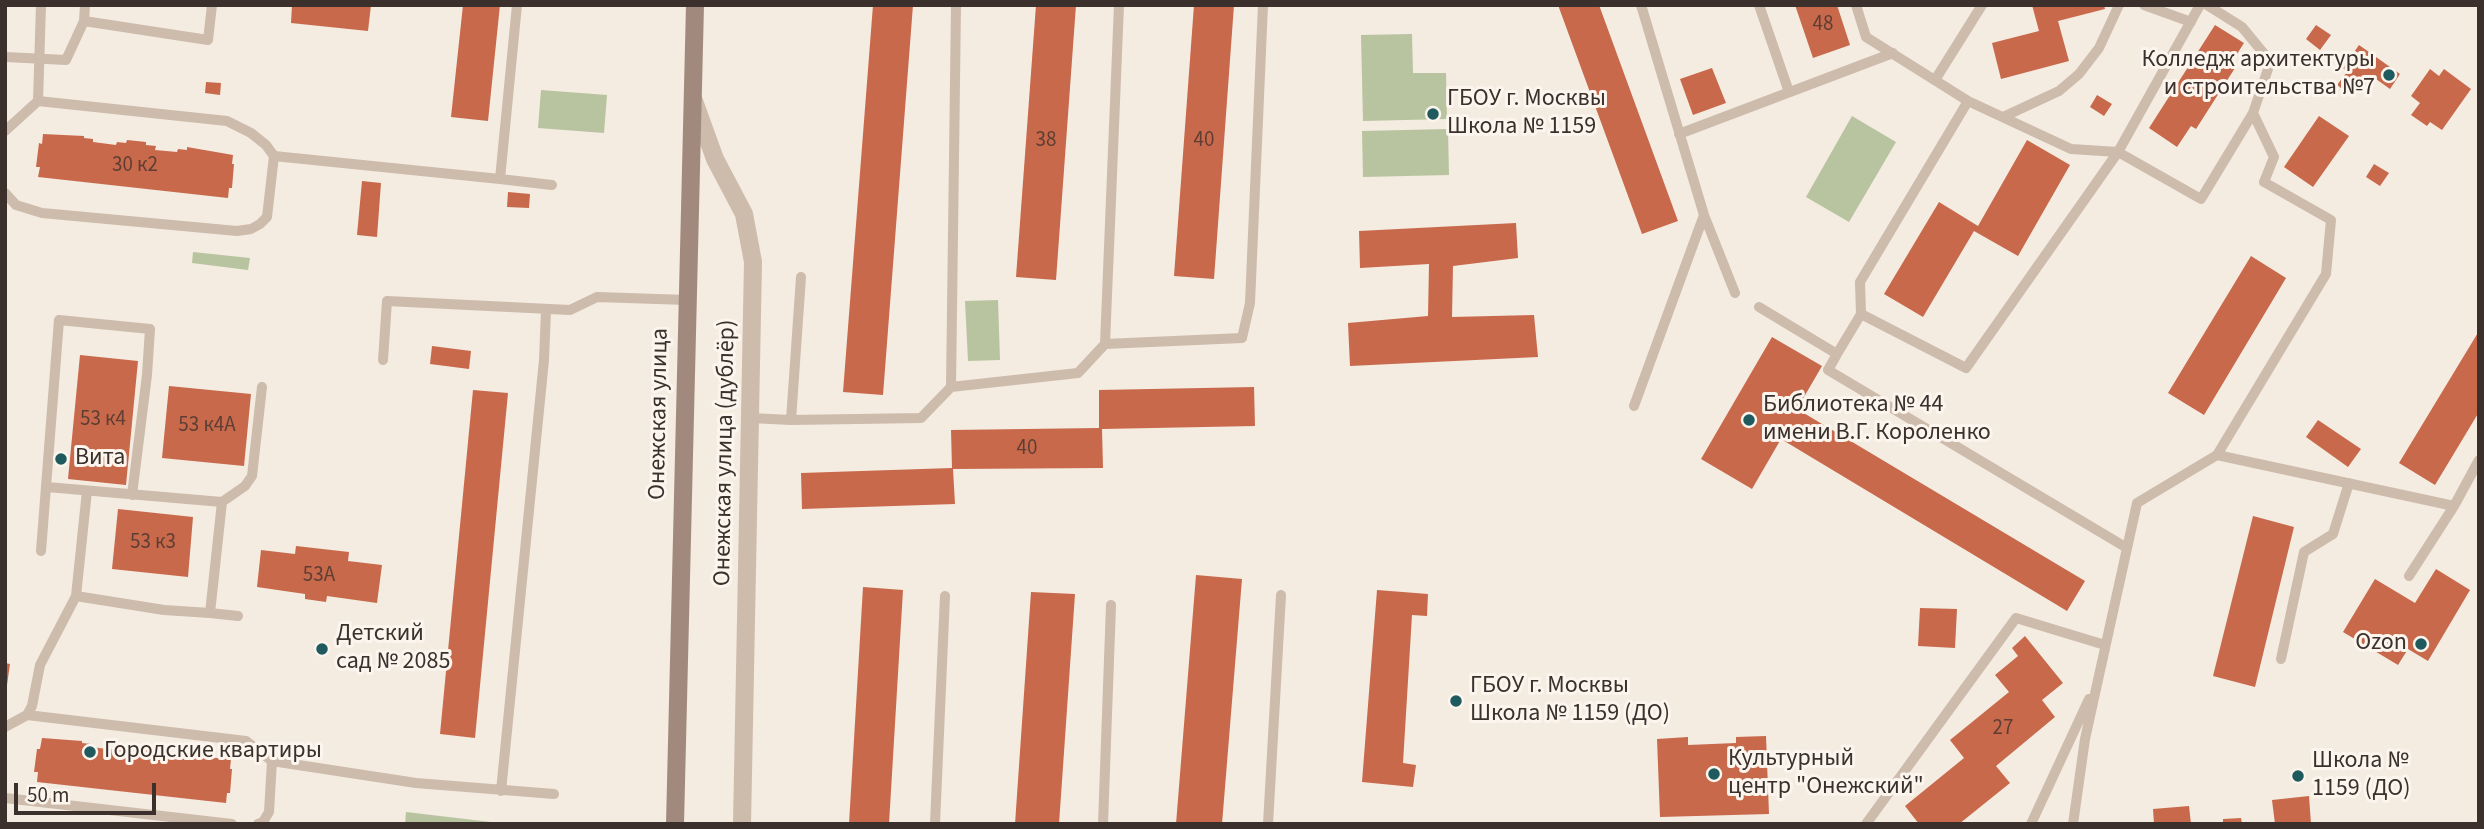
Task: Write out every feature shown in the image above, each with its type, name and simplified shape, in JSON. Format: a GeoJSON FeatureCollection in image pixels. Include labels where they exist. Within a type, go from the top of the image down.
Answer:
{"type":"FeatureCollection","features":[{"type":"Feature","properties":{"kind":"main road","name":"Онежская улица"},"geometry":{"type":"LineString","coordinates":[[675,824],[695,5]]}},
{"type":"Feature","properties":{"kind":"street","name":"Онежская улица (дублёр)"},"geometry":{"type":"LineString","coordinates":[[692,96],[715,159],[744,214],[753,262],[742,824]]}},
{"type":"Feature","properties":{"kind":"lane"},"geometry":{"type":"LineString","coordinates":[[5,131],[38,101],[41,5]]}},
{"type":"Feature","properties":{"kind":"lane"},"geometry":{"type":"LineString","coordinates":[[5,57],[66,60],[83,21],[85,5]]}},
{"type":"Feature","properties":{"kind":"lane"},"geometry":{"type":"LineString","coordinates":[[83,21],[208,40],[212,5]]}},
{"type":"Feature","properties":{"kind":"lane"},"geometry":{"type":"LineString","coordinates":[[500,179],[517,5]]}},
{"type":"Feature","properties":{"kind":"lane"},"geometry":{"type":"LineString","coordinates":[[951,387],[956,5]]}},
{"type":"Feature","properties":{"kind":"lane"},"geometry":{"type":"LineString","coordinates":[[751,418],[921,418],[951,387],[1078,373],[1105,344],[1119,5]]}},
{"type":"Feature","properties":{"kind":"lane"},"geometry":{"type":"LineString","coordinates":[[1105,344],[1242,338],[1250,303],[1264,5]]}},
{"type":"Feature","properties":{"kind":"lane"},"geometry":{"type":"LineString","coordinates":[[1641,5],[1704,215],[1735,293]]}},
{"type":"Feature","properties":{"kind":"lane"},"geometry":{"type":"LineString","coordinates":[[1759,5],[1790,92]]}},
{"type":"Feature","properties":{"kind":"lane"},"geometry":{"type":"LineString","coordinates":[[1856,5],[1866,37],[1968,101],[2071,149],[2118,152],[2201,199],[2253,113],[2268,69],[2265,55],[2242,27],[2207,5]]}},
{"type":"Feature","properties":{"kind":"lane"},"geometry":{"type":"LineString","coordinates":[[1935,80],[1982,5]]}},
{"type":"Feature","properties":{"kind":"lane"},"geometry":{"type":"LineString","coordinates":[[2003,117],[2059,91],[2079,74],[2099,48],[2119,5]]}},
{"type":"Feature","properties":{"kind":"lane"},"geometry":{"type":"LineString","coordinates":[[2144,5],[2191,22]]}},
{"type":"Feature","properties":{"kind":"lane"},"geometry":{"type":"LineString","coordinates":[[1861,314],[1966,368],[2118,152],[2200,5]]}},
{"type":"Feature","properties":{"kind":"lane"},"geometry":{"type":"LineString","coordinates":[[1679,134],[1893,53]]}},
{"type":"Feature","properties":{"kind":"lane"},"geometry":{"type":"LineString","coordinates":[[5,193],[16,205],[42,213],[237,231],[251,229],[267,217],[274,156],[266,145],[251,133],[228,121],[38,101]]}},
{"type":"Feature","properties":{"kind":"lane"},"geometry":{"type":"LineString","coordinates":[[1968,101],[1860,282],[1861,314],[1828,370],[2127,548]]}},
{"type":"Feature","properties":{"kind":"lane"},"geometry":{"type":"LineString","coordinates":[[2073,824],[2085,739],[2137,503],[2217,455],[2326,274],[2331,220],[2264,182],[2274,157],[2253,113]]}},
{"type":"Feature","properties":{"kind":"lane"},"geometry":{"type":"LineString","coordinates":[[274,156],[552,185]]}},
{"type":"Feature","properties":{"kind":"lane"},"geometry":{"type":"LineString","coordinates":[[1634,406],[1704,215]]}},
{"type":"Feature","properties":{"kind":"lane"},"geometry":{"type":"LineString","coordinates":[[791,420],[801,277]]}},
{"type":"Feature","properties":{"kind":"lane"},"geometry":{"type":"LineString","coordinates":[[383,360],[387,301],[570,310],[597,298],[687,300]]}},
{"type":"Feature","properties":{"kind":"lane"},"geometry":{"type":"LineString","coordinates":[[1759,307],[1837,354]]}},
{"type":"Feature","properties":{"kind":"lane"},"geometry":{"type":"LineString","coordinates":[[501,790],[544,360],[546,310]]}},
{"type":"Feature","properties":{"kind":"lane"},"geometry":{"type":"LineString","coordinates":[[41,551],[59,320],[150,329],[132,495]]}},
{"type":"Feature","properties":{"kind":"lane"},"geometry":{"type":"LineString","coordinates":[[47,487],[222,502],[245,486],[252,476],[262,387]]}},
{"type":"Feature","properties":{"kind":"lane"},"geometry":{"type":"LineString","coordinates":[[2217,455],[2454,506]]}},
{"type":"Feature","properties":{"kind":"lane"},"geometry":{"type":"LineString","coordinates":[[2409,576],[2454,506],[2479,460]]}},
{"type":"Feature","properties":{"kind":"lane"},"geometry":{"type":"LineString","coordinates":[[2281,660],[2304,552],[2333,534],[2348,483]]}},
{"type":"Feature","properties":{"kind":"lane"},"geometry":{"type":"LineString","coordinates":[[5,727],[27,715],[32,706],[40,665],[76,596],[87,491]]}},
{"type":"Feature","properties":{"kind":"lane"},"geometry":{"type":"LineString","coordinates":[[210,613],[222,502]]}},
{"type":"Feature","properties":{"kind":"lane"},"geometry":{"type":"LineString","coordinates":[[1268,824],[1281,595]]}},
{"type":"Feature","properties":{"kind":"lane"},"geometry":{"type":"LineString","coordinates":[[76,596],[164,610],[238,616]]}},
{"type":"Feature","properties":{"kind":"lane"},"geometry":{"type":"LineString","coordinates":[[935,824],[945,596]]}},
{"type":"Feature","properties":{"kind":"lane"},"geometry":{"type":"LineString","coordinates":[[1103,824],[1111,605]]}},
{"type":"Feature","properties":{"kind":"lane"},"geometry":{"type":"LineString","coordinates":[[1866,824],[2016,618],[2105,645]]}},
{"type":"Feature","properties":{"kind":"lane"},"geometry":{"type":"LineString","coordinates":[[2031,824],[2098,679]]}},
{"type":"Feature","properties":{"kind":"lane"},"geometry":{"type":"LineString","coordinates":[[27,715],[246,741],[272,761],[416,783],[554,794]]}},
{"type":"Feature","properties":{"kind":"lane"},"geometry":{"type":"LineString","coordinates":[[258,824],[263,822],[270,812],[272,761]]}},
{"type":"Feature","properties":{"kind":"lane"},"geometry":{"type":"LineString","coordinates":[[5,798],[232,824]]}},
{"type":"Feature","properties":{"kind":"green space"},"geometry":{"type":"Polygon","coordinates":[[[1412,34],[1413,73],[1446,73],[1447,119],[1363,121],[1361,35],[1412,34]]]}},
{"type":"Feature","properties":{"kind":"green space"},"geometry":{"type":"Polygon","coordinates":[[[541,90],[607,95],[604,133],[538,128],[541,90]]]}},
{"type":"Feature","properties":{"kind":"green space"},"geometry":{"type":"Polygon","coordinates":[[[1852,116],[1896,142],[1849,222],[1806,197],[1852,116]]]}},
{"type":"Feature","properties":{"kind":"green space"},"geometry":{"type":"Polygon","coordinates":[[[1448,129],[1449,175],[1363,177],[1362,131],[1448,129]]]}},
{"type":"Feature","properties":{"kind":"green space"},"geometry":{"type":"Polygon","coordinates":[[[193,252],[250,258],[248,270],[192,263],[193,252]]]}},
{"type":"Feature","properties":{"kind":"green space"},"geometry":{"type":"Polygon","coordinates":[[[998,300],[1000,360],[968,361],[965,301],[998,300]]]}},
{"type":"Feature","properties":{"kind":"green space"},"geometry":{"type":"Polygon","coordinates":[[[406,812],[491,822],[405,824],[406,812]]]}},
{"type":"Feature","properties":{"kind":"building"},"geometry":{"type":"Polygon","coordinates":[[[292,5],[371,5],[368,31],[291,23],[292,5]]]}},
{"type":"Feature","properties":{"kind":"building"},"geometry":{"type":"Polygon","coordinates":[[[463,5],[500,5],[488,121],[451,117],[463,5]]]}},
{"type":"Feature","properties":{"kind":"building"},"geometry":{"type":"Polygon","coordinates":[[[873,5],[913,5],[883,395],[843,392],[873,5]]]}},
{"type":"Feature","properties":{"kind":"building"},"geometry":{"type":"Polygon","coordinates":[[[1036,5],[1076,5],[1056,280],[1016,277],[1036,5]]]}},
{"type":"Feature","properties":{"kind":"building"},"geometry":{"type":"Polygon","coordinates":[[[1194,5],[1234,5],[1214,279],[1174,276],[1194,5]]]}},
{"type":"Feature","properties":{"kind":"building"},"geometry":{"type":"Polygon","coordinates":[[[1558,5],[1599,5],[1678,221],[1642,234],[1558,5]]]}},
{"type":"Feature","properties":{"kind":"building"},"geometry":{"type":"Polygon","coordinates":[[[1795,5],[1837,5],[1850,45],[1813,58],[1795,5]]]}},
{"type":"Feature","properties":{"kind":"building"},"geometry":{"type":"Polygon","coordinates":[[[2032,5],[2104,5],[2105,9],[2058,21],[2069,61],[2001,79],[1992,43],[2039,31],[2032,5]]]}},
{"type":"Feature","properties":{"kind":"building"},"geometry":{"type":"Polygon","coordinates":[[[2215,25],[2244,43],[2230,65],[2235,68],[2196,129],[2191,126],[2177,147],[2149,128],[2215,25]]]}},
{"type":"Feature","properties":{"kind":"building"},"geometry":{"type":"Polygon","coordinates":[[[2316,25],[2331,35],[2320,50],[2306,39],[2316,25]]]}},
{"type":"Feature","properties":{"kind":"building"},"geometry":{"type":"Polygon","coordinates":[[[2359,45],[2400,74],[2390,89],[2376,79],[2370,88],[2355,78],[2345,91],[2337,85],[2347,72],[2343,68],[2359,45]]]}},
{"type":"Feature","properties":{"kind":"building"},"geometry":{"type":"Polygon","coordinates":[[[1712,68],[1726,103],[1693,115],[1680,79],[1712,68]]]}},
{"type":"Feature","properties":{"kind":"building"},"geometry":{"type":"Polygon","coordinates":[[[2430,69],[2439,76],[2444,69],[2471,89],[2442,130],[2430,122],[2427,126],[2411,115],[2420,103],[2411,96],[2430,69]]]}},
{"type":"Feature","properties":{"kind":"building"},"geometry":{"type":"Polygon","coordinates":[[[206,82],[221,83],[220,95],[205,93],[206,82]]]}},
{"type":"Feature","properties":{"kind":"building"},"geometry":{"type":"Polygon","coordinates":[[[2097,95],[2112,104],[2104,116],[2090,107],[2097,95]]]}},
{"type":"Feature","properties":{"kind":"building"},"geometry":{"type":"Polygon","coordinates":[[[2319,116],[2349,136],[2313,187],[2284,167],[2319,116]]]}},
{"type":"Feature","properties":{"kind":"building"},"geometry":{"type":"Polygon","coordinates":[[[43,134],[84,136],[93,139],[93,142],[116,145],[117,142],[126,143],[127,140],[146,142],[146,145],[156,146],[155,150],[177,152],[178,149],[187,150],[187,147],[233,155],[232,188],[229,188],[228,198],[38,177],[40,167],[36,167],[43,134]]]}},
{"type":"Feature","properties":{"kind":"building"},"geometry":{"type":"Polygon","coordinates":[[[2027,140],[2070,165],[2018,256],[1974,231],[1923,317],[1884,294],[1939,202],[1978,226],[2027,140]]]}},
{"type":"Feature","properties":{"kind":"building"},"geometry":{"type":"Polygon","coordinates":[[[2374,164],[2389,173],[2380,186],[2366,177],[2374,164]]]}},
{"type":"Feature","properties":{"kind":"building"},"geometry":{"type":"Polygon","coordinates":[[[362,181],[381,183],[377,237],[357,235],[362,181]]]}},
{"type":"Feature","properties":{"kind":"building"},"geometry":{"type":"Polygon","coordinates":[[[508,192],[530,194],[529,208],[507,207],[508,192]]]}},
{"type":"Feature","properties":{"kind":"building"},"geometry":{"type":"Polygon","coordinates":[[[1516,223],[1518,258],[1453,266],[1452,317],[1534,315],[1538,357],[1350,366],[1348,323],[1428,316],[1429,264],[1360,268],[1359,231],[1516,223]]]}},
{"type":"Feature","properties":{"kind":"building"},"geometry":{"type":"Polygon","coordinates":[[[2251,256],[2286,278],[2204,415],[2168,393],[2251,256]]]}},
{"type":"Feature","properties":{"kind":"building"},"geometry":{"type":"Polygon","coordinates":[[[2479,331],[2479,412],[2435,485],[2399,463],[2479,331]]]}},
{"type":"Feature","properties":{"kind":"building"},"geometry":{"type":"Polygon","coordinates":[[[1772,337],[1822,366],[1797,409],[2085,581],[2067,611],[1781,439],[1752,489],[1701,459],[1772,337]]]}},
{"type":"Feature","properties":{"kind":"building"},"geometry":{"type":"Polygon","coordinates":[[[432,346],[471,351],[469,369],[430,364],[432,346]]]}},
{"type":"Feature","properties":{"kind":"building"},"geometry":{"type":"Polygon","coordinates":[[[80,355],[138,361],[126,485],[68,479],[80,355]]]}},
{"type":"Feature","properties":{"kind":"building"},"geometry":{"type":"Polygon","coordinates":[[[169,386],[251,394],[244,466],[162,458],[169,386]]]}},
{"type":"Feature","properties":{"kind":"building"},"geometry":{"type":"Polygon","coordinates":[[[1254,387],[1255,426],[1102,429],[1103,468],[953,469],[955,504],[802,509],[801,473],[952,468],[951,430],[1099,428],[1099,390],[1254,387]]]}},
{"type":"Feature","properties":{"kind":"building"},"geometry":{"type":"Polygon","coordinates":[[[473,390],[508,393],[475,738],[440,734],[473,390]]]}},
{"type":"Feature","properties":{"kind":"building"},"geometry":{"type":"Polygon","coordinates":[[[2318,420],[2361,449],[2348,467],[2306,437],[2318,420]]]}},
{"type":"Feature","properties":{"kind":"building"},"geometry":{"type":"Polygon","coordinates":[[[118,509],[193,517],[188,577],[112,569],[118,509]]]}},
{"type":"Feature","properties":{"kind":"building"},"geometry":{"type":"Polygon","coordinates":[[[2253,516],[2294,527],[2255,687],[2213,676],[2253,516]]]}},
{"type":"Feature","properties":{"kind":"building"},"geometry":{"type":"Polygon","coordinates":[[[296,546],[349,552],[348,561],[382,565],[377,603],[327,596],[326,602],[305,599],[305,594],[257,587],[261,550],[295,554],[296,546]]]}},
{"type":"Feature","properties":{"kind":"building"},"geometry":{"type":"Polygon","coordinates":[[[2436,569],[2470,590],[2428,661],[2408,649],[2398,665],[2343,632],[2375,579],[2415,603],[2436,569]]]}},
{"type":"Feature","properties":{"kind":"building"},"geometry":{"type":"Polygon","coordinates":[[[1196,575],[1242,579],[1222,824],[1176,824],[1196,575]]]}},
{"type":"Feature","properties":{"kind":"building"},"geometry":{"type":"Polygon","coordinates":[[[863,587],[903,590],[889,824],[849,824],[863,587]]]}},
{"type":"Feature","properties":{"kind":"building"},"geometry":{"type":"Polygon","coordinates":[[[1377,590],[1428,594],[1427,616],[1412,615],[1403,763],[1416,765],[1413,787],[1362,782],[1377,590]]]}},
{"type":"Feature","properties":{"kind":"building"},"geometry":{"type":"Polygon","coordinates":[[[1031,592],[1075,594],[1059,824],[1015,824],[1031,592]]]}},
{"type":"Feature","properties":{"kind":"building"},"geometry":{"type":"Polygon","coordinates":[[[1920,608],[1957,609],[1955,648],[1918,646],[1920,608]]]}},
{"type":"Feature","properties":{"kind":"building"},"geometry":{"type":"Polygon","coordinates":[[[2025,636],[2063,683],[2042,700],[2055,717],[1996,766],[2010,783],[1959,824],[1919,824],[1905,806],[1964,758],[1950,740],[2009,692],[1995,675],[2018,656],[2012,648],[2025,636]]]}},
{"type":"Feature","properties":{"kind":"building"},"geometry":{"type":"Polygon","coordinates":[[[5,663],[10,664],[7,685],[5,685],[5,663]]]}},
{"type":"Feature","properties":{"kind":"building"},"geometry":{"type":"Polygon","coordinates":[[[1766,736],[1769,814],[1660,817],[1657,739],[1688,737],[1688,745],[1736,743],[1736,737],[1766,736]]]}},
{"type":"Feature","properties":{"kind":"building"},"geometry":{"type":"Polygon","coordinates":[[[42,738],[82,741],[91,744],[91,747],[115,750],[115,747],[124,748],[125,745],[144,747],[144,750],[154,751],[154,755],[176,757],[176,753],[185,754],[186,751],[205,753],[204,757],[231,759],[230,793],[227,793],[226,803],[37,782],[38,772],[34,772],[37,749],[40,749],[42,738]]]}},
{"type":"Feature","properties":{"kind":"building"},"geometry":{"type":"Polygon","coordinates":[[[2309,796],[2311,824],[2275,824],[2272,800],[2309,796]]]}},
{"type":"Feature","properties":{"kind":"building"},"geometry":{"type":"Polygon","coordinates":[[[2189,806],[2191,824],[2154,824],[2153,809],[2189,806]]]}},
{"type":"Feature","properties":{"kind":"building"},"geometry":{"type":"Polygon","coordinates":[[[2241,818],[2242,824],[2223,824],[2223,819],[2241,818]]]}},
{"type":"Feature","properties":{"kind":"place","name":"Колледж архитектуры и строительства №7"},"geometry":{"type":"Point","coordinates":[2389,75]}},
{"type":"Feature","properties":{"kind":"place","name":"ГБОУ г. Москвы Школа № 1159"},"geometry":{"type":"Point","coordinates":[1433,114]}},
{"type":"Feature","properties":{"kind":"place","name":"Библиотека № 44 имени В.Г. Короленко"},"geometry":{"type":"Point","coordinates":[1749,420]}},
{"type":"Feature","properties":{"kind":"place","name":"Вита"},"geometry":{"type":"Point","coordinates":[61,459]}},
{"type":"Feature","properties":{"kind":"place","name":"Ozon"},"geometry":{"type":"Point","coordinates":[2421,644]}},
{"type":"Feature","properties":{"kind":"place","name":"Детский сад № 2085"},"geometry":{"type":"Point","coordinates":[322,649]}},
{"type":"Feature","properties":{"kind":"place","name":"ГБОУ г. Москвы Школа № 1159 (ДО)"},"geometry":{"type":"Point","coordinates":[1456,701]}},
{"type":"Feature","properties":{"kind":"place","name":"Городские квартиры"},"geometry":{"type":"Point","coordinates":[90,752]}},
{"type":"Feature","properties":{"kind":"place","name":"Культурный центр \"Онежский\""},"geometry":{"type":"Point","coordinates":[1714,774]}},
{"type":"Feature","properties":{"kind":"place","name":"Школа № 1159 (ДО)"},"geometry":{"type":"Point","coordinates":[2298,776]}}]}
